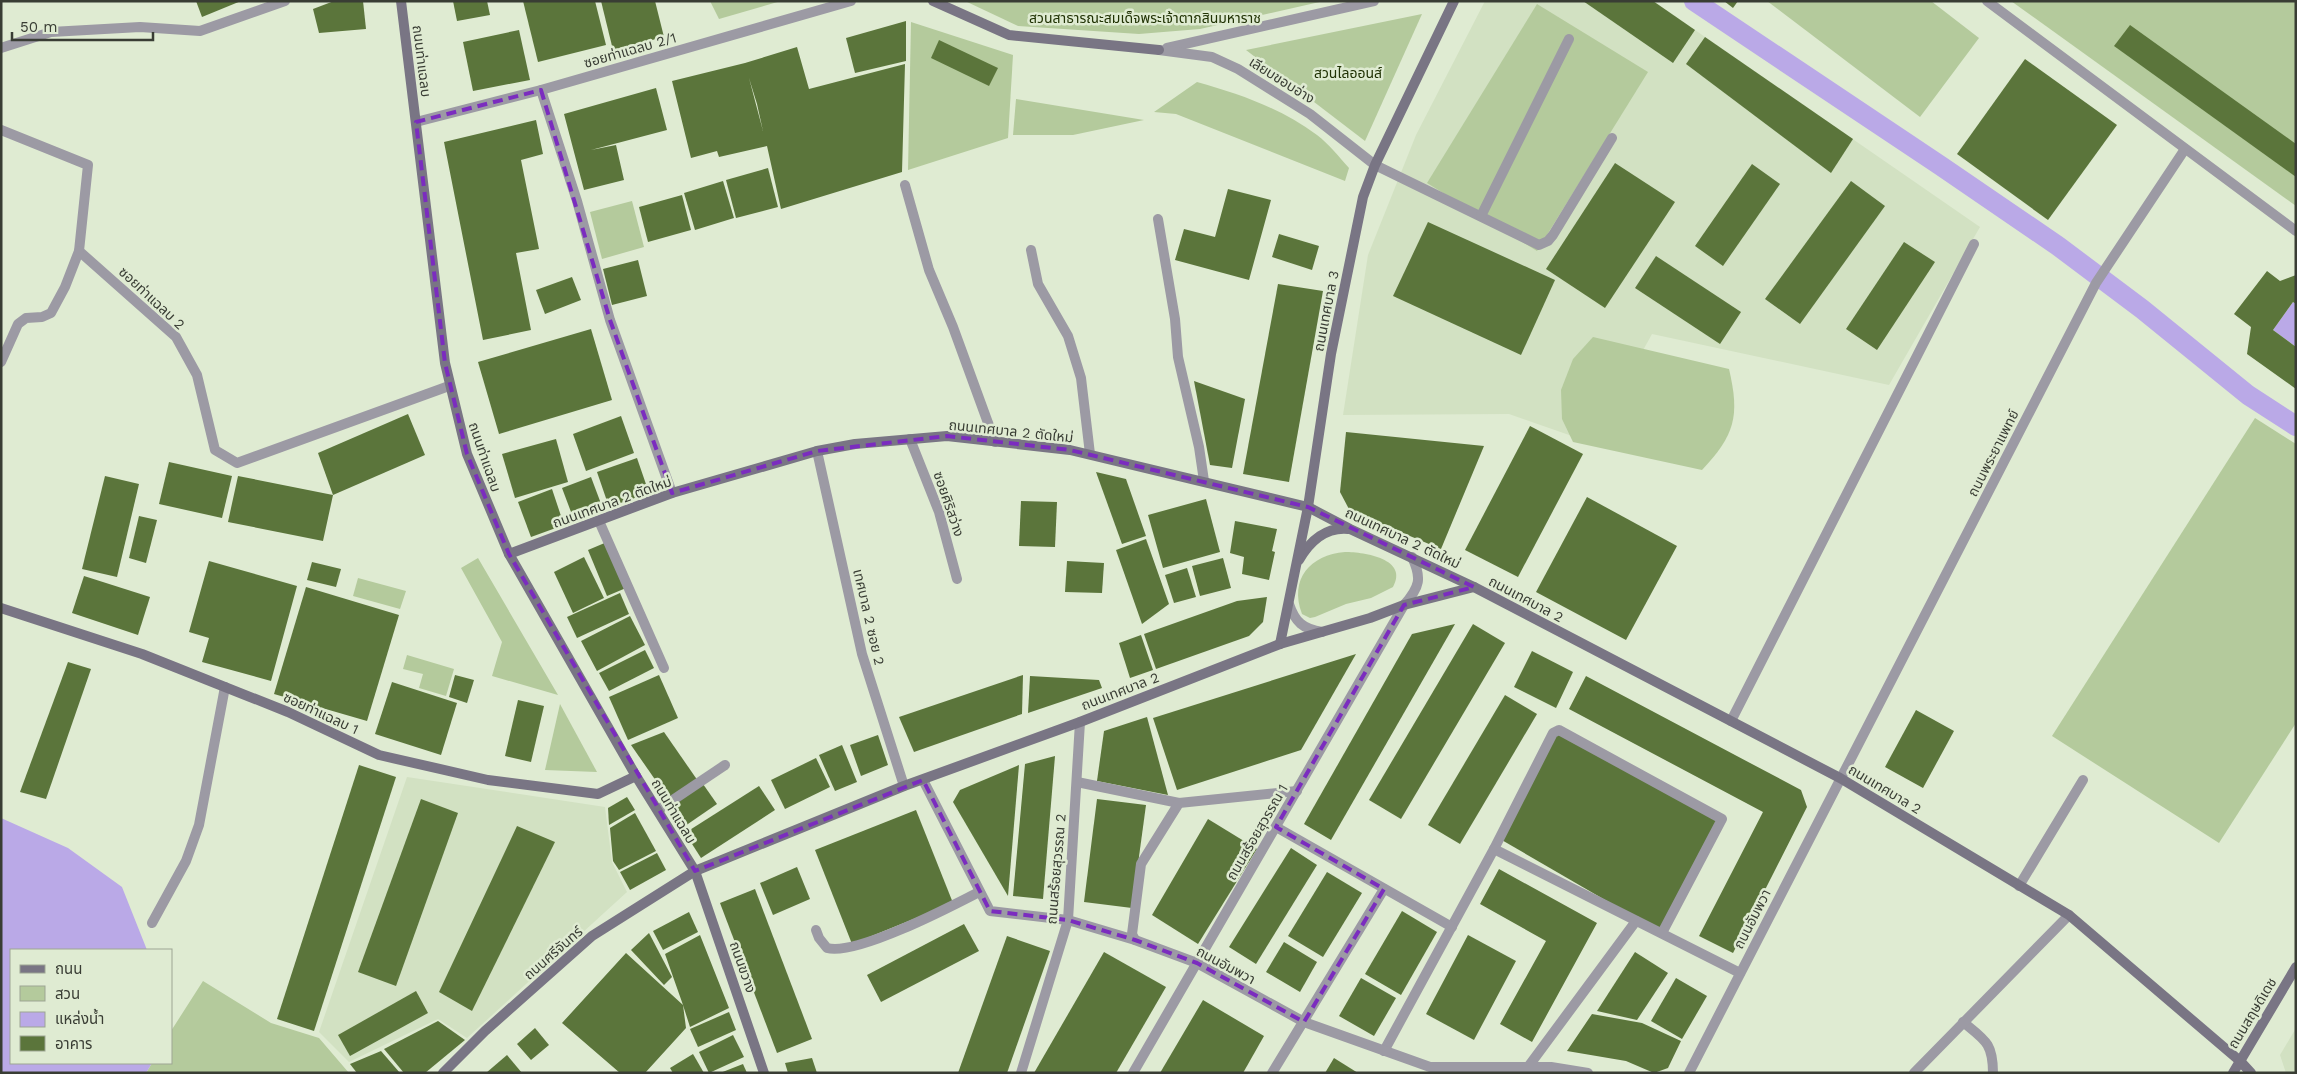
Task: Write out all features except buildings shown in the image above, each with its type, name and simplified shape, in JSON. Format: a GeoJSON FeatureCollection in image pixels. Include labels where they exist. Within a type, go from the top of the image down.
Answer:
{"type":"FeatureCollection","features":[{"type":"Feature","properties":{"kind":"street"},"geometry":{"type":"LineString","coordinates":[[1,48],[51,32],[140,27],[200,31],[285,1]]}},
{"type":"Feature","properties":{"kind":"street","name":"ถนนท่าแฉลบ"},"geometry":{"type":"LineString","coordinates":[[400,1],[444,363],[467,454],[509,554],[636,776],[695,871]]}},
{"type":"Feature","properties":{"kind":"street","name":"ซอยท่าแฉลบ 2/1"},"geometry":{"type":"LineString","coordinates":[[416,122],[541,90],[851,1]]}},
{"type":"Feature","properties":{"kind":"street"},"geometry":{"type":"LineString","coordinates":[[933,1],[1009,34],[1159,50],[1374,1]]}},
{"type":"Feature","properties":{"kind":"street","name":"ถนนเทศบาล 3"},"geometry":{"type":"LineString","coordinates":[[1280,644],[1308,507],[1331,354],[1363,197],[1376,165],[1454,1]]}},
{"type":"Feature","properties":{"kind":"street"},"geometry":{"type":"LineString","coordinates":[[1987,1],[2296,231]]}},
{"type":"Feature","properties":{"kind":"street"},"geometry":{"type":"LineString","coordinates":[[1481,216],[1569,39]]}},
{"type":"Feature","properties":{"kind":"street","name":"เลียบขอบอ่าง"},"geometry":{"type":"LineString","coordinates":[[1159,50],[1212,57],[1238,69],[1310,114],[1376,165],[1539,245],[1548,241],[1612,138]]}},
{"type":"Feature","properties":{"kind":"street"},"geometry":{"type":"LineString","coordinates":[[541,90],[577,200],[610,320],[672,494]]}},
{"type":"Feature","properties":{"kind":"street"},"geometry":{"type":"LineString","coordinates":[[1,130],[88,165],[79,251],[64,288],[51,313],[22,320],[18,324],[1,362]]}},
{"type":"Feature","properties":{"kind":"street","name":"ถนนพระยาแพทย์"},"geometry":{"type":"LineString","coordinates":[[1840,778],[2096,283],[2185,149]]}},
{"type":"Feature","properties":{"kind":"street"},"geometry":{"type":"LineString","coordinates":[[905,185],[929,270],[953,327],[995,442]]}},
{"type":"Feature","properties":{"kind":"street"},"geometry":{"type":"LineString","coordinates":[[1158,219],[1175,320],[1178,357],[1199,447],[1204,482]]}},
{"type":"Feature","properties":{"kind":"street"},"geometry":{"type":"LineString","coordinates":[[1730,721],[1974,244]]}},
{"type":"Feature","properties":{"kind":"street"},"geometry":{"type":"LineString","coordinates":[[1031,250],[1038,284],[1068,336],[1081,378],[1090,454]]}},
{"type":"Feature","properties":{"kind":"street","name":"ซอยท่าแฉลบ 2"},"geometry":{"type":"LineString","coordinates":[[79,251],[176,337],[197,375],[215,450],[238,463],[449,386]]}},
{"type":"Feature","properties":{"kind":"street","name":"ถนนเทศบาล 2 ตัดใหม่"},"geometry":{"type":"LineString","coordinates":[[509,554],[672,494],[817,451],[855,444],[947,436],[1090,454],[1308,507],[1350,529],[1474,587]]}},
{"type":"Feature","properties":{"kind":"street","name":"ซอยศิริสว่าง"},"geometry":{"type":"LineString","coordinates":[[910,439],[939,512],[957,579]]}},
{"type":"Feature","properties":{"kind":"street","name":"เทศบาล 2 ซอย 2"},"geometry":{"type":"LineString","coordinates":[[817,451],[862,654],[904,786]]}},
{"type":"Feature","properties":{"kind":"street"},"geometry":{"type":"LineString","coordinates":[[599,520],[664,668]]}},
{"type":"Feature","properties":{"kind":"street"},"geometry":{"type":"LineString","coordinates":[[1296,565],[1309,544],[1321,534],[1337,528],[1350,529]]}},
{"type":"Feature","properties":{"kind":"street"},"geometry":{"type":"LineString","coordinates":[[1404,605],[1416,589],[1418,581],[1419,571],[1412,557]]}},
{"type":"Feature","properties":{"kind":"street","name":"ถนนเทศบาล 2"},"geometry":{"type":"LineString","coordinates":[[695,871],[904,786],[1080,722],[1280,644],[1370,618],[1404,605],[1474,587],[1840,778],[2069,916],[2240,1060],[2251,1073]]}},
{"type":"Feature","properties":{"kind":"street"},"geometry":{"type":"LineString","coordinates":[[1289,604],[1300,625],[1308,630],[1322,632]]}},
{"type":"Feature","properties":{"kind":"street","name":"ถนนสร้อยสุวรรณ 1"},"geometry":{"type":"LineString","coordinates":[[1133,1073],[1404,605]]}},
{"type":"Feature","properties":{"kind":"street","name":"ซอยท่าแฉลบ 1"},"geometry":{"type":"LineString","coordinates":[[1,608],[142,654],[288,712],[379,755],[488,780],[598,794],[636,776]]}},
{"type":"Feature","properties":{"kind":"street"},"geometry":{"type":"LineString","coordinates":[[152,923],[186,862],[200,825],[226,687]]}},
{"type":"Feature","properties":{"kind":"street","name":"ถนนสร้อยสุวรรณ 2"},"geometry":{"type":"LineString","coordinates":[[1021,1073],[1068,920],[1080,722]]}},
{"type":"Feature","properties":{"kind":"street"},"geometry":{"type":"LineString","coordinates":[[1384,1051],[1494,849],[1553,733],[1559,730],[1722,819],[1662,933]]}},
{"type":"Feature","properties":{"kind":"street"},"geometry":{"type":"LineString","coordinates":[[658,810],[725,764]]}},
{"type":"Feature","properties":{"kind":"street","name":"ถนนอัมพวา"},"geometry":{"type":"LineString","coordinates":[[1688,1073],[1840,778]]}},
{"type":"Feature","properties":{"kind":"street","name":"ถนนอัมพวา"},"geometry":{"type":"LineString","coordinates":[[923,780],[990,911],[1068,920],[1135,940],[1197,963],[1304,1022],[1384,1051],[1429,1070],[1528,1067],[1588,1073]]}},
{"type":"Feature","properties":{"kind":"street"},"geometry":{"type":"LineString","coordinates":[[2019,886],[2083,780]]}},
{"type":"Feature","properties":{"kind":"street"},"geometry":{"type":"LineString","coordinates":[[1077,782],[1179,803],[1297,790]]}},
{"type":"Feature","properties":{"kind":"street"},"geometry":{"type":"LineString","coordinates":[[1135,940],[1132,934],[1141,864],[1179,803]]}},
{"type":"Feature","properties":{"kind":"street"},"geometry":{"type":"LineString","coordinates":[[1276,827],[1452,927]]}},
{"type":"Feature","properties":{"kind":"street"},"geometry":{"type":"LineString","coordinates":[[1494,849],[1740,973]]}},
{"type":"Feature","properties":{"kind":"street","name":"ถนนศรีจันทร์"},"geometry":{"type":"LineString","coordinates":[[443,1073],[484,1031],[592,936],[695,871]]}},
{"type":"Feature","properties":{"kind":"street","name":"ถนนขวาง"},"geometry":{"type":"LineString","coordinates":[[695,871],[764,1073]]}},
{"type":"Feature","properties":{"kind":"street"},"geometry":{"type":"LineString","coordinates":[[1272,1073],[1384,889]]}},
{"type":"Feature","properties":{"kind":"street"},"geometry":{"type":"LineString","coordinates":[[816,930],[826,948],[846,948],[921,921],[979,892]]}},
{"type":"Feature","properties":{"kind":"street"},"geometry":{"type":"LineString","coordinates":[[1914,1073],[2069,916]]}},
{"type":"Feature","properties":{"kind":"street"},"geometry":{"type":"LineString","coordinates":[[1528,1067],[1636,921]]}},
{"type":"Feature","properties":{"kind":"street","name":"ถนนสฤษดิเดช"},"geometry":{"type":"LineString","coordinates":[[2232,1073],[2296,967]]}},
{"type":"Feature","properties":{"kind":"street"},"geometry":{"type":"LineString","coordinates":[[1963,1022],[1986,1041],[1992,1049],[1993,1073]]}},
{"type":"Feature","properties":{"kind":"highlighted area"},"geometry":{"type":"Polygon","coordinates":[[[541,90],[610,320],[672,493],[817,451],[947,436],[1070,450],[1308,507],[1474,587],[1404,605],[1276,827],[1384,889],[1304,1022],[1197,963],[1135,940],[1068,920],[990,911],[923,780],[695,871],[509,554],[467,454],[445,363],[416,122],[541,90]]]}},
{"type":"Feature","properties":{"kind":"shaded area"},"geometry":{"type":"Polygon","coordinates":[[[1485,1],[1653,1],[1980,227],[1889,385],[1652,334],[1592,443],[1509,414],[1343,415],[1368,255],[1416,135],[1485,1]]]}},
{"type":"Feature","properties":{"kind":"shaded area"},"geometry":{"type":"Polygon","coordinates":[[[407,777],[605,807],[612,862],[627,892],[467,1038],[438,1019],[349,1062],[319,1032],[407,777]]]}},
{"type":"Feature","properties":{"kind":"shaded area"},"geometry":{"type":"Polygon","coordinates":[[[2296,1028],[2296,1073],[2286,1073],[2280,1055],[2296,1028]]]}},
{"type":"Feature","properties":{"kind":"green space"},"geometry":{"type":"Polygon","coordinates":[[[710,1],[781,1],[719,19],[710,1]]]}},
{"type":"Feature","properties":{"kind":"green space","name":"สวนสาธารณะสมเด็จพระเจ้าตากสินมหาราช"},"geometry":{"type":"Polygon","coordinates":[[[965,1],[1324,1],[1200,29],[1139,34],[1018,26],[965,1]]]}},
{"type":"Feature","properties":{"kind":"green space"},"geometry":{"type":"Polygon","coordinates":[[[1767,1],[1931,1],[1979,38],[1920,117],[1767,1]]]}},
{"type":"Feature","properties":{"kind":"green space"},"geometry":{"type":"Polygon","coordinates":[[[2011,1],[2296,1],[2296,206],[2011,1]]]}},
{"type":"Feature","properties":{"kind":"green space"},"geometry":{"type":"Polygon","coordinates":[[[1537,4],[1648,72],[1537,251],[1427,183],[1537,4]]]}},
{"type":"Feature","properties":{"kind":"green space","name":"สวนไลออนส์"},"geometry":{"type":"Polygon","coordinates":[[[1422,14],[1365,141],[1246,50],[1422,14]]]}},
{"type":"Feature","properties":{"kind":"green space"},"geometry":{"type":"Polygon","coordinates":[[[911,22],[1013,55],[1008,138],[908,170],[911,22]]]}},
{"type":"Feature","properties":{"kind":"green space"},"geometry":{"type":"Polygon","coordinates":[[[1197,82],[1259,103],[1303,125],[1326,142],[1349,168],[1345,181],[1176,114],[1154,112],[1197,82]]]}},
{"type":"Feature","properties":{"kind":"green space"},"geometry":{"type":"Polygon","coordinates":[[[1016,99],[1144,120],[1073,135],[1013,135],[1016,99]]]}},
{"type":"Feature","properties":{"kind":"green space"},"geometry":{"type":"Polygon","coordinates":[[[632,201],[644,247],[602,259],[590,212],[632,201]]]}},
{"type":"Feature","properties":{"kind":"green space"},"geometry":{"type":"Polygon","coordinates":[[[1593,337],[1729,369],[1734,400],[1732,424],[1722,446],[1702,470],[1573,442],[1562,419],[1561,390],[1573,359],[1593,337]]]}},
{"type":"Feature","properties":{"kind":"green space"},"geometry":{"type":"Polygon","coordinates":[[[2255,418],[2296,444],[2296,723],[2219,843],[2052,736],[2255,418]]]}},
{"type":"Feature","properties":{"kind":"green space"},"geometry":{"type":"Polygon","coordinates":[[[1345,552],[1373,556],[1390,564],[1395,570],[1396,577],[1393,587],[1371,598],[1346,604],[1315,617],[1310,618],[1302,614],[1298,590],[1306,571],[1322,558],[1345,552]]]}},
{"type":"Feature","properties":{"kind":"green space"},"geometry":{"type":"Polygon","coordinates":[[[478,558],[558,695],[492,676],[502,642],[461,568],[478,558]]]}},
{"type":"Feature","properties":{"kind":"green space"},"geometry":{"type":"Polygon","coordinates":[[[358,578],[406,591],[400,609],[353,596],[358,578]]]}},
{"type":"Feature","properties":{"kind":"green space"},"geometry":{"type":"Polygon","coordinates":[[[407,655],[454,669],[446,696],[419,688],[423,674],[403,669],[407,655]]]}},
{"type":"Feature","properties":{"kind":"green space"},"geometry":{"type":"Polygon","coordinates":[[[560,704],[597,772],[545,770],[560,704]]]}},
{"type":"Feature","properties":{"kind":"green space"},"geometry":{"type":"Polygon","coordinates":[[[203,981],[271,1023],[319,1038],[349,1073],[146,1073],[151,1064],[172,1064],[172,1029],[203,981]]]}},
{"type":"Feature","properties":{"kind":"water"},"geometry":{"type":"Polygon","coordinates":[[[2293,302],[2296,304],[2296,347],[2273,330],[2293,302]]]}},
{"type":"Feature","properties":{"kind":"water"},"geometry":{"type":"Polygon","coordinates":[[[1,818],[68,848],[122,887],[147,949],[10,949],[10,1064],[151,1064],[146,1073],[1,1073],[1,818]]]}},
{"type":"Feature","properties":{"kind":"waterway"},"geometry":{"type":"LineString","coordinates":[[1694,1],[2058,246],[2142,309],[2248,395],[2296,426]]}}]}
